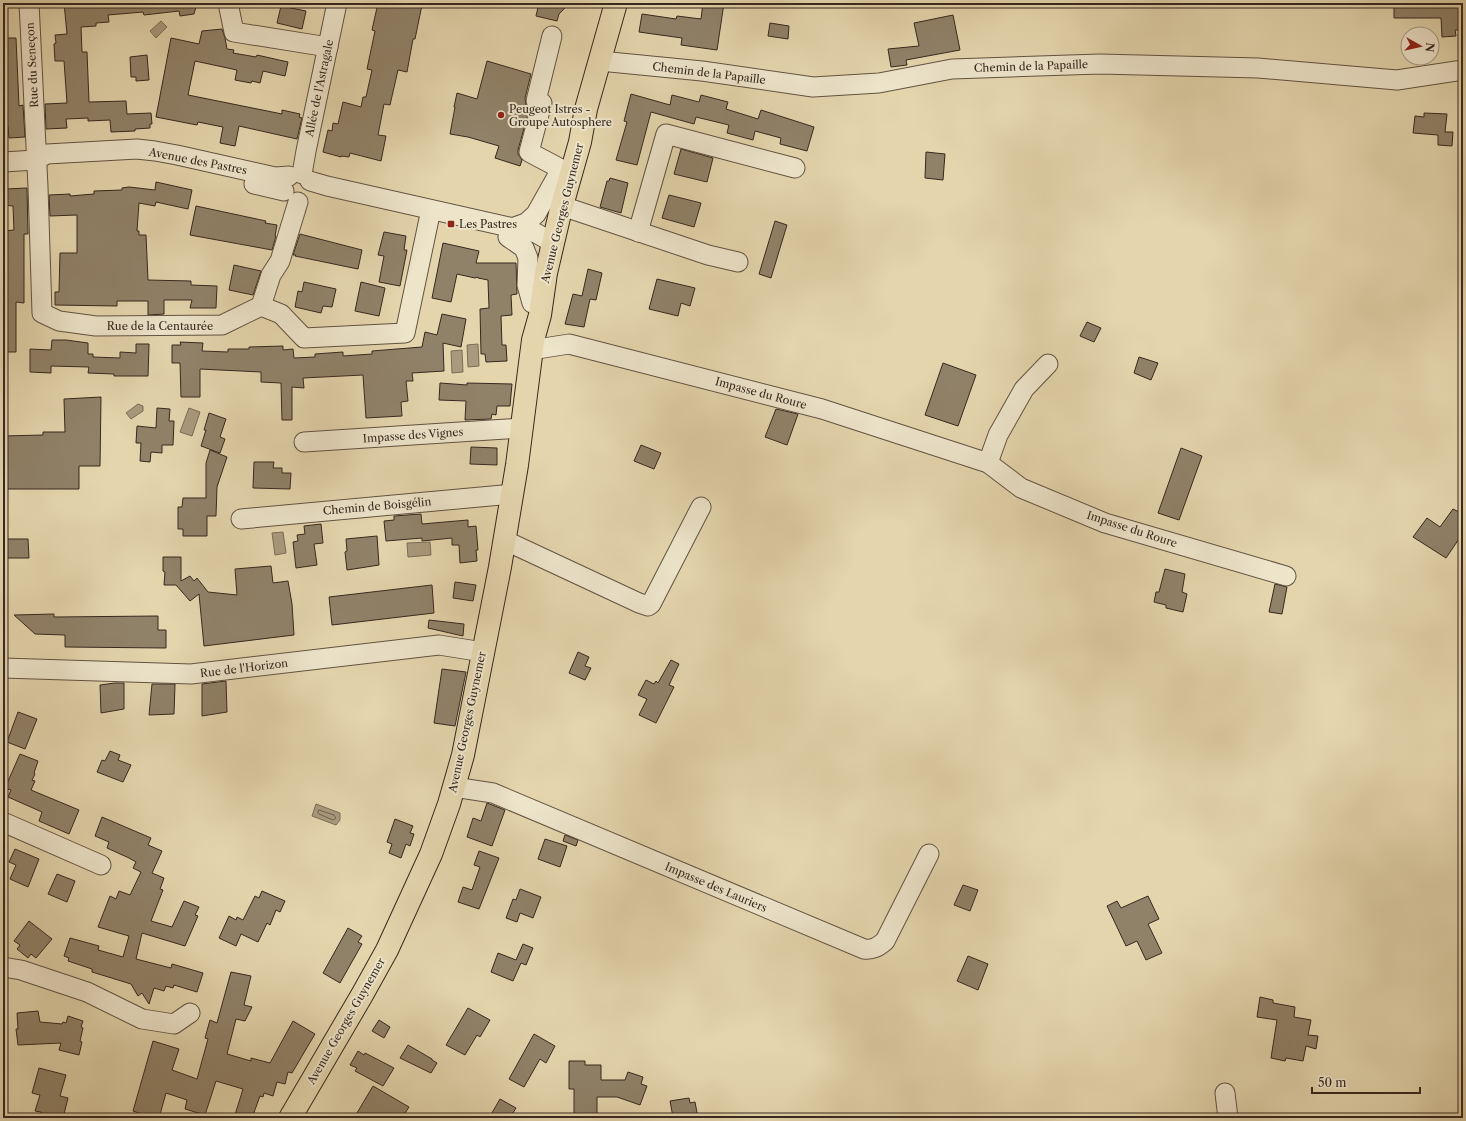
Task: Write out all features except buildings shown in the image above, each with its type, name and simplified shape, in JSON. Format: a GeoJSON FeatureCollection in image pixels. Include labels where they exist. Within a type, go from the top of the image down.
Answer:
{"type":"FeatureCollection","features":[{"type":"Feature","properties":{"kind":"main road","name":"Avenue Georges Guynemer"},"geometry":{"type":"LineString","coordinates":[[290,1118],[362,996],[387,950],[431,854],[454,788],[463,755],[512,494],[522,428],[543,239],[564,172],[580,142],[586,109],[616,3]]}},
{"type":"Feature","properties":{"kind":"main road","name":"Avenue Georges Guynemer"},"geometry":{"type":"LineString","coordinates":[[536,306],[546,273],[562,206],[564,172]]}},
{"type":"Feature","properties":{"kind":"street","name":"Rue du Seneçon"},"geometry":{"type":"LineString","coordinates":[[28,3],[35,128]]}},
{"type":"Feature","properties":{"kind":"street"},"geometry":{"type":"LineString","coordinates":[[228,3],[234,32],[328,47]]}},
{"type":"Feature","properties":{"kind":"street","name":"Allée de l'Astragale"},"geometry":{"type":"LineString","coordinates":[[261,306],[270,275],[280,261],[299,186],[337,3]]}},
{"type":"Feature","properties":{"kind":"street"},"geometry":{"type":"LineString","coordinates":[[510,232],[526,223],[536,214],[564,172],[529,152],[542,103],[536,101],[552,36]]}},
{"type":"Feature","properties":{"kind":"street","name":"Chemin de la Papaille"},"geometry":{"type":"LineString","coordinates":[[600,61],[702,71],[813,87],[879,83],[952,69],[1100,64],[1258,68],[1397,80],[1463,70]]}},
{"type":"Feature","properties":{"kind":"street","name":"Rue de la Centaurée"},"geometry":{"type":"LineString","coordinates":[[35,128],[42,313],[59,321],[96,326],[222,325],[261,306]]}},
{"type":"Feature","properties":{"kind":"street"},"geometry":{"type":"LineString","coordinates":[[638,232],[666,134],[795,168]]}},
{"type":"Feature","properties":{"kind":"street","name":"Avenue des Pastres"},"geometry":{"type":"LineString","coordinates":[[3,162],[36,160],[47,154],[136,149],[177,155],[275,177],[299,186],[429,219],[510,232],[536,233],[543,239]]}},
{"type":"Feature","properties":{"kind":"street","name":"Avenue des Pastres"},"geometry":{"type":"LineString","coordinates":[[299,186],[327,186],[510,232],[524,248],[528,258],[527,285],[536,306]]}},
{"type":"Feature","properties":{"kind":"street"},"geometry":{"type":"LineString","coordinates":[[562,206],[708,255],[738,262]]}},
{"type":"Feature","properties":{"kind":"street"},"geometry":{"type":"LineString","coordinates":[[261,306],[282,314],[304,338],[405,333],[429,219]]}},
{"type":"Feature","properties":{"kind":"street","name":"Impasse du Roure"},"geometry":{"type":"LineString","coordinates":[[532,345],[569,344],[822,409],[988,463],[1021,488],[1105,523],[1286,576]]}},
{"type":"Feature","properties":{"kind":"street"},"geometry":{"type":"LineString","coordinates":[[988,463],[998,436],[1024,389],[1048,364]]}},
{"type":"Feature","properties":{"kind":"street","name":"Impasse des Vignes"},"geometry":{"type":"LineString","coordinates":[[304,442],[522,428]]}},
{"type":"Feature","properties":{"kind":"street","name":"Chemin de Boisgélin"},"geometry":{"type":"LineString","coordinates":[[241,519],[512,494]]}},
{"type":"Feature","properties":{"kind":"street"},"geometry":{"type":"LineString","coordinates":[[504,540],[648,606],[651,604],[701,507]]}},
{"type":"Feature","properties":{"kind":"street","name":"Rue de l'Horizon"},"geometry":{"type":"LineString","coordinates":[[3,668],[191,674],[439,645],[483,652]]}},
{"type":"Feature","properties":{"kind":"street","name":"Impasse des Lauriers"},"geometry":{"type":"LineString","coordinates":[[454,788],[493,793],[864,950],[870,950],[878,947],[885,942],[928,854]]}},
{"type":"Feature","properties":{"kind":"street"},"geometry":{"type":"LineString","coordinates":[[3,822],[100,865]]}},
{"type":"Feature","properties":{"kind":"street"},"geometry":{"type":"LineString","coordinates":[[3,967],[21,970],[88,992],[142,1019],[174,1024],[190,1013]]}},
{"type":"Feature","properties":{"kind":"street"},"geometry":{"type":"LineString","coordinates":[[1225,1093],[1228,1118]]}},
{"type":"Feature","properties":{"kind":"water"},"geometry":{"type":"Polygon","coordinates":[[[161,21],[167,27],[156,38],[150,31],[161,21]]]}},
{"type":"Feature","properties":{"kind":"water"},"geometry":{"type":"Polygon","coordinates":[[[478,344],[479,366],[468,367],[467,345],[478,344]]]}},
{"type":"Feature","properties":{"kind":"water"},"geometry":{"type":"Polygon","coordinates":[[[462,350],[463,372],[452,373],[451,351],[462,350]]]}},
{"type":"Feature","properties":{"kind":"water"},"geometry":{"type":"Polygon","coordinates":[[[138,404],[143,406],[143,411],[131,419],[126,413],[138,404]]]}},
{"type":"Feature","properties":{"kind":"water"},"geometry":{"type":"Polygon","coordinates":[[[189,408],[200,412],[192,436],[180,432],[189,408]]]}},
{"type":"Feature","properties":{"kind":"water"},"geometry":{"type":"Polygon","coordinates":[[[283,532],[286,553],[275,555],[272,533],[283,532]]]}},
{"type":"Feature","properties":{"kind":"water"},"geometry":{"type":"Polygon","coordinates":[[[430,542],[431,555],[408,557],[407,543],[430,542]]]}},
{"type":"Feature","properties":{"kind":"water"},"geometry":{"type":"Polygon","coordinates":[[[316,804],[340,813],[340,820],[336,825],[312,816],[316,804]]]}},
{"type":"Feature","properties":{"kind":"place","name":"Peugeot Istres - Groupe Autosphere"},"geometry":{"type":"Point","coordinates":[501,115]}},
{"type":"Feature","properties":{"kind":"place","name":"Les Pastres"},"geometry":{"type":"Point","coordinates":[451,224]}}]}
